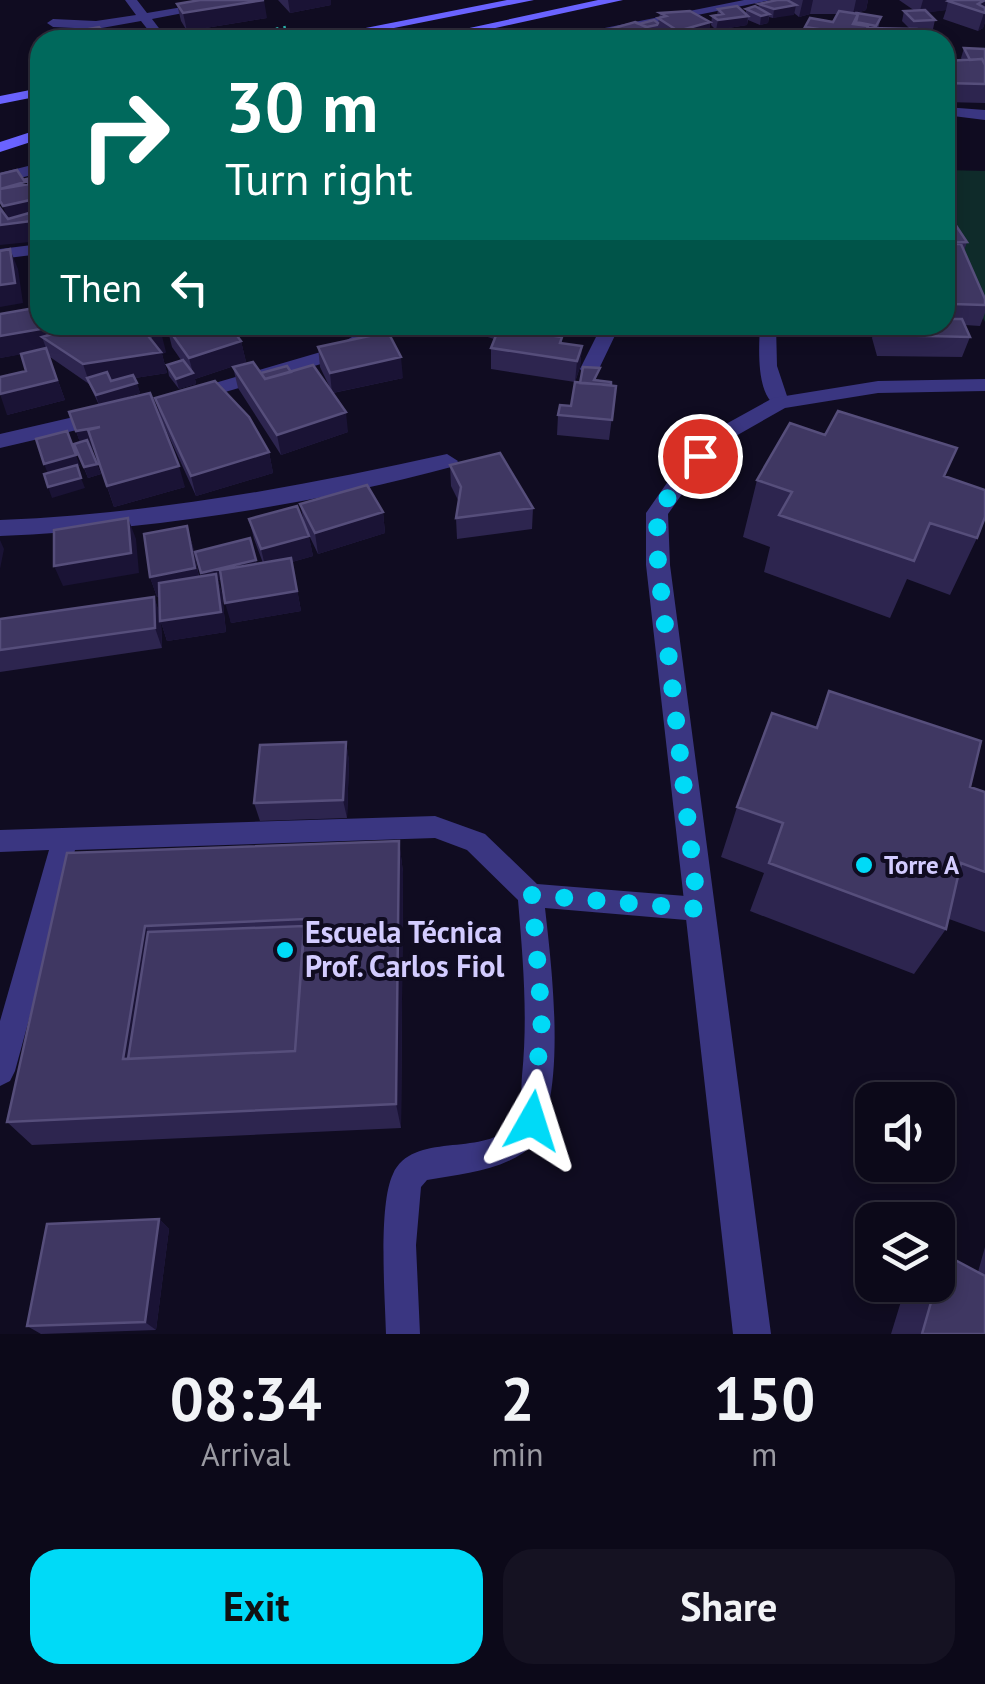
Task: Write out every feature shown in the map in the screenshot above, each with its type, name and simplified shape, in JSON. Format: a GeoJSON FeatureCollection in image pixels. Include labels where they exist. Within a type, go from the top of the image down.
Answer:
{"type":"FeatureCollection","features":[{"type":"Feature","properties":{"kind":"main road"},"geometry":{"type":"LineString","coordinates":[[366,30],[528,0]]}},
{"type":"Feature","properties":{"kind":"main road"},"geometry":{"type":"LineString","coordinates":[[475,30],[618,0]]}},
{"type":"Feature","properties":{"kind":"main road"},"geometry":{"type":"LineString","coordinates":[[0,100],[30,94]]}},
{"type":"Feature","properties":{"kind":"main road"},"geometry":{"type":"LineString","coordinates":[[0,147],[30,137]]}},
{"type":"Feature","properties":{"kind":"street"},"geometry":{"type":"LineString","coordinates":[[605,30],[765,0]]}},
{"type":"Feature","properties":{"kind":"street"},"geometry":{"type":"LineString","coordinates":[[955,112],[985,115]]}},
{"type":"Feature","properties":{"kind":"street"},"geometry":{"type":"LineString","coordinates":[[0,178],[30,170]]}},
{"type":"Feature","properties":{"kind":"street"},"geometry":{"type":"LineString","coordinates":[[0,254],[30,250]]}},
{"type":"Feature","properties":{"kind":"street"},"geometry":{"type":"LineString","coordinates":[[164,404],[338,354],[370,335]]}},
{"type":"Feature","properties":{"kind":"street"},"geometry":{"type":"LineString","coordinates":[[590,369],[607,335]]}},
{"type":"Feature","properties":{"kind":"street"},"geometry":{"type":"LineString","coordinates":[[752,1334],[658,565],[657,512],[713,440],[780,402],[878,387],[985,385]]}},
{"type":"Feature","properties":{"kind":"street"},"geometry":{"type":"LineString","coordinates":[[0,441],[128,412]]}},
{"type":"Feature","properties":{"kind":"street"},"geometry":{"type":"LineString","coordinates":[[0,528],[152,516],[270,499],[447,461]]}},
{"type":"Feature","properties":{"kind":"lane"},"geometry":{"type":"LineString","coordinates":[[131,0],[154,30]]}},
{"type":"Feature","properties":{"kind":"lane"},"geometry":{"type":"LineString","coordinates":[[54,22],[96,25],[245,0]]}},
{"type":"Feature","properties":{"kind":"lane"},"geometry":{"type":"LineString","coordinates":[[768,335],[768,366],[780,402]]}},
{"type":"Feature","properties":{"kind":"lane"},"geometry":{"type":"LineString","coordinates":[[0,841],[435,827],[476,842],[532,895],[698,909]]}},
{"type":"Feature","properties":{"kind":"lane"},"geometry":{"type":"LineString","coordinates":[[0,1070],[65,839]]}},
{"type":"Feature","properties":{"kind":"lane"},"geometry":{"type":"LineString","coordinates":[[403,1334],[400,1245],[406,1180],[419,1166],[490,1154],[515,1141],[532,1121],[542,1019],[532,895]]}},
{"type":"Feature","properties":{"kind":"green space"},"geometry":{"type":"Polygon","coordinates":[[[955,170],[985,171],[985,322],[955,263],[955,170]]]}},
{"type":"Feature","properties":{"kind":"building"},"geometry":{"type":"Polygon","coordinates":[[[264,0],[183,13],[177,4],[264,0]]]}},
{"type":"Feature","properties":{"kind":"building"},"geometry":{"type":"Polygon","coordinates":[[[777,0],[796,5],[774,9],[759,4],[777,0]]]}},
{"type":"Feature","properties":{"kind":"building"},"geometry":{"type":"Polygon","coordinates":[[[985,0],[978,4],[985,8],[985,13],[948,1],[985,0]]]}},
{"type":"Feature","properties":{"kind":"building"},"geometry":{"type":"Polygon","coordinates":[[[737,6],[748,16],[718,20],[712,16],[723,14],[718,9],[737,6]]]}},
{"type":"Feature","properties":{"kind":"building"},"geometry":{"type":"Polygon","coordinates":[[[755,6],[769,14],[761,16],[746,9],[755,6]]]}},
{"type":"Feature","properties":{"kind":"building"},"geometry":{"type":"Polygon","coordinates":[[[925,10],[935,20],[914,21],[904,11],[925,10]]]}},
{"type":"Feature","properties":{"kind":"building"},"geometry":{"type":"Polygon","coordinates":[[[690,11],[710,22],[676,30],[658,18],[666,16],[660,13],[690,11]]]}},
{"type":"Feature","properties":{"kind":"building"},"geometry":{"type":"Polygon","coordinates":[[[839,11],[858,14],[853,24],[868,26],[866,30],[805,27],[810,18],[833,22],[839,11]]]}},
{"type":"Feature","properties":{"kind":"building"},"geometry":{"type":"Polygon","coordinates":[[[855,13],[881,17],[876,26],[856,22],[855,13]]]}},
{"type":"Feature","properties":{"kind":"building"},"geometry":{"type":"Polygon","coordinates":[[[654,20],[657,25],[639,24],[654,20]]]}},
{"type":"Feature","properties":{"kind":"building"},"geometry":{"type":"Polygon","coordinates":[[[635,22],[653,30],[607,30],[635,22]]]}},
{"type":"Feature","properties":{"kind":"building"},"geometry":{"type":"Polygon","coordinates":[[[869,28],[918,30],[868,30],[869,28]]]}},
{"type":"Feature","properties":{"kind":"building"},"geometry":{"type":"Polygon","coordinates":[[[964,48],[985,49],[985,65],[982,59],[970,60],[964,48]]]}},
{"type":"Feature","properties":{"kind":"building"},"geometry":{"type":"Polygon","coordinates":[[[982,59],[985,84],[955,83],[955,60],[982,59]]]}},
{"type":"Feature","properties":{"kind":"building"},"geometry":{"type":"Polygon","coordinates":[[[17,170],[25,182],[0,189],[0,174],[17,170]]]}},
{"type":"Feature","properties":{"kind":"building"},"geometry":{"type":"Polygon","coordinates":[[[30,178],[30,200],[3,206],[0,189],[29,184],[26,179],[30,178]]]}},
{"type":"Feature","properties":{"kind":"building"},"geometry":{"type":"Polygon","coordinates":[[[0,208],[8,219],[30,213],[30,221],[0,225],[0,208]]]}},
{"type":"Feature","properties":{"kind":"building"},"geometry":{"type":"Polygon","coordinates":[[[955,224],[967,242],[955,243],[955,224]]]}},
{"type":"Feature","properties":{"kind":"building"},"geometry":{"type":"Polygon","coordinates":[[[955,244],[961,244],[985,305],[955,304],[955,244]]]}},
{"type":"Feature","properties":{"kind":"building"},"geometry":{"type":"Polygon","coordinates":[[[10,249],[15,283],[0,285],[0,251],[10,249]]]}},
{"type":"Feature","properties":{"kind":"building"},"geometry":{"type":"Polygon","coordinates":[[[30,309],[30,331],[0,336],[0,314],[30,309]]]}},
{"type":"Feature","properties":{"kind":"building"},"geometry":{"type":"Polygon","coordinates":[[[955,319],[962,319],[970,337],[883,335],[955,335],[955,319]]]}},
{"type":"Feature","properties":{"kind":"building"},"geometry":{"type":"Polygon","coordinates":[[[154,335],[149,337],[161,352],[83,364],[42,337],[154,335]]]}},
{"type":"Feature","properties":{"kind":"building"},"geometry":{"type":"Polygon","coordinates":[[[173,335],[236,335],[241,341],[189,358],[173,335]]]}},
{"type":"Feature","properties":{"kind":"building"},"geometry":{"type":"Polygon","coordinates":[[[390,335],[401,357],[330,373],[318,347],[390,335]]]}},
{"type":"Feature","properties":{"kind":"building"},"geometry":{"type":"Polygon","coordinates":[[[496,335],[548,335],[562,337],[560,343],[582,346],[577,361],[491,348],[496,335]]]}},
{"type":"Feature","properties":{"kind":"building"},"geometry":{"type":"Polygon","coordinates":[[[46,348],[57,380],[0,394],[0,377],[26,371],[21,354],[46,348]]]}},
{"type":"Feature","properties":{"kind":"building"},"geometry":{"type":"Polygon","coordinates":[[[183,360],[193,373],[176,379],[167,365],[183,360]]]}},
{"type":"Feature","properties":{"kind":"building"},"geometry":{"type":"Polygon","coordinates":[[[253,362],[265,379],[313,365],[346,412],[277,435],[233,367],[253,362]]]}},
{"type":"Feature","properties":{"kind":"building"},"geometry":{"type":"Polygon","coordinates":[[[287,366],[291,372],[265,379],[261,373],[287,366]]]}},
{"type":"Feature","properties":{"kind":"building"},"geometry":{"type":"Polygon","coordinates":[[[583,367],[600,368],[594,380],[611,385],[580,383],[583,367]]]}},
{"type":"Feature","properties":{"kind":"building"},"geometry":{"type":"Polygon","coordinates":[[[107,372],[111,381],[133,375],[137,383],[96,395],[87,378],[107,372]]]}},
{"type":"Feature","properties":{"kind":"building"},"geometry":{"type":"Polygon","coordinates":[[[215,381],[249,417],[269,452],[191,476],[155,398],[215,381]]]}},
{"type":"Feature","properties":{"kind":"building"},"geometry":{"type":"Polygon","coordinates":[[[575,382],[616,386],[612,420],[558,415],[560,405],[571,406],[575,382]]]}},
{"type":"Feature","properties":{"kind":"building"},"geometry":{"type":"Polygon","coordinates":[[[150,393],[179,466],[107,486],[88,430],[100,427],[76,431],[69,412],[150,393]]]}},
{"type":"Feature","properties":{"kind":"building"},"geometry":{"type":"Polygon","coordinates":[[[838,411],[957,448],[944,476],[985,490],[985,517],[977,538],[930,523],[914,561],[779,515],[792,492],[757,480],[790,423],[825,435],[838,411]]]}},
{"type":"Feature","properties":{"kind":"building"},"geometry":{"type":"Polygon","coordinates":[[[67,431],[76,455],[44,464],[36,439],[67,431]]]}},
{"type":"Feature","properties":{"kind":"building"},"geometry":{"type":"Polygon","coordinates":[[[87,440],[97,464],[84,467],[74,444],[87,440]]]}},
{"type":"Feature","properties":{"kind":"building"},"geometry":{"type":"Polygon","coordinates":[[[500,453],[533,508],[456,518],[461,487],[450,465],[500,453]]]}},
{"type":"Feature","properties":{"kind":"building"},"geometry":{"type":"Polygon","coordinates":[[[77,465],[81,478],[48,487],[44,474],[77,465]]]}},
{"type":"Feature","properties":{"kind":"building"},"geometry":{"type":"Polygon","coordinates":[[[367,485],[383,512],[315,533],[300,504],[367,485]]]}},
{"type":"Feature","properties":{"kind":"building"},"geometry":{"type":"Polygon","coordinates":[[[297,506],[309,536],[261,549],[249,519],[297,506]]]}},
{"type":"Feature","properties":{"kind":"building"},"geometry":{"type":"Polygon","coordinates":[[[128,518],[131,553],[54,566],[54,530],[128,518]]]}},
{"type":"Feature","properties":{"kind":"building"},"geometry":{"type":"Polygon","coordinates":[[[187,526],[195,568],[150,577],[144,534],[187,526]]]}},
{"type":"Feature","properties":{"kind":"building"},"geometry":{"type":"Polygon","coordinates":[[[250,538],[256,560],[201,573],[195,552],[250,538]]]}},
{"type":"Feature","properties":{"kind":"building"},"geometry":{"type":"Polygon","coordinates":[[[291,558],[297,591],[225,603],[220,570],[291,558]]]}},
{"type":"Feature","properties":{"kind":"building"},"geometry":{"type":"Polygon","coordinates":[[[216,574],[221,612],[160,621],[159,583],[216,574]]]}},
{"type":"Feature","properties":{"kind":"building"},"geometry":{"type":"Polygon","coordinates":[[[154,597],[155,628],[0,650],[0,619],[154,597]]]}},
{"type":"Feature","properties":{"kind":"building","name":"Torre A"},"geometry":{"type":"Polygon","coordinates":[[[829,691],[981,741],[970,787],[985,792],[985,872],[961,863],[946,929],[769,863],[783,823],[737,807],[772,713],[817,728],[829,691]]]}},
{"type":"Feature","properties":{"kind":"building"},"geometry":{"type":"Polygon","coordinates":[[[346,742],[343,800],[254,803],[260,745],[346,742]]]}},
{"type":"Feature","properties":{"kind":"building"},"geometry":{"type":"Polygon","coordinates":[[[399,841],[396,1104],[7,1122],[67,853],[399,841]],[[305,919],[145,926],[123,1059],[295,1051],[305,919]]]}},
{"type":"Feature","properties":{"kind":"building"},"geometry":{"type":"Polygon","coordinates":[[[304,926],[295,1051],[128,1059],[148,932],[304,926]]]}},
{"type":"Feature","properties":{"kind":"building"},"geometry":{"type":"Polygon","coordinates":[[[159,1219],[145,1322],[27,1326],[47,1224],[159,1219]]]}},
{"type":"Feature","properties":{"kind":"building"},"geometry":{"type":"Polygon","coordinates":[[[955,1260],[985,1276],[985,1334],[922,1334],[931,1302],[955,1302],[955,1260]]]}},
{"type":"Feature","properties":{"kind":"place","name":"Torre A"},"geometry":{"type":"Point","coordinates":[864,865]}},
{"type":"Feature","properties":{"kind":"place","name":"Escuela Técnica Prof. Carlos Fiol"},"geometry":{"type":"Point","coordinates":[285,950]}},
{"type":"Feature","properties":{"kind":"route"},"geometry":{"type":"LineString","coordinates":[[532,1121],[542,1019],[532,895],[698,909],[658,565],[657,512],[700,456]]}}]}
